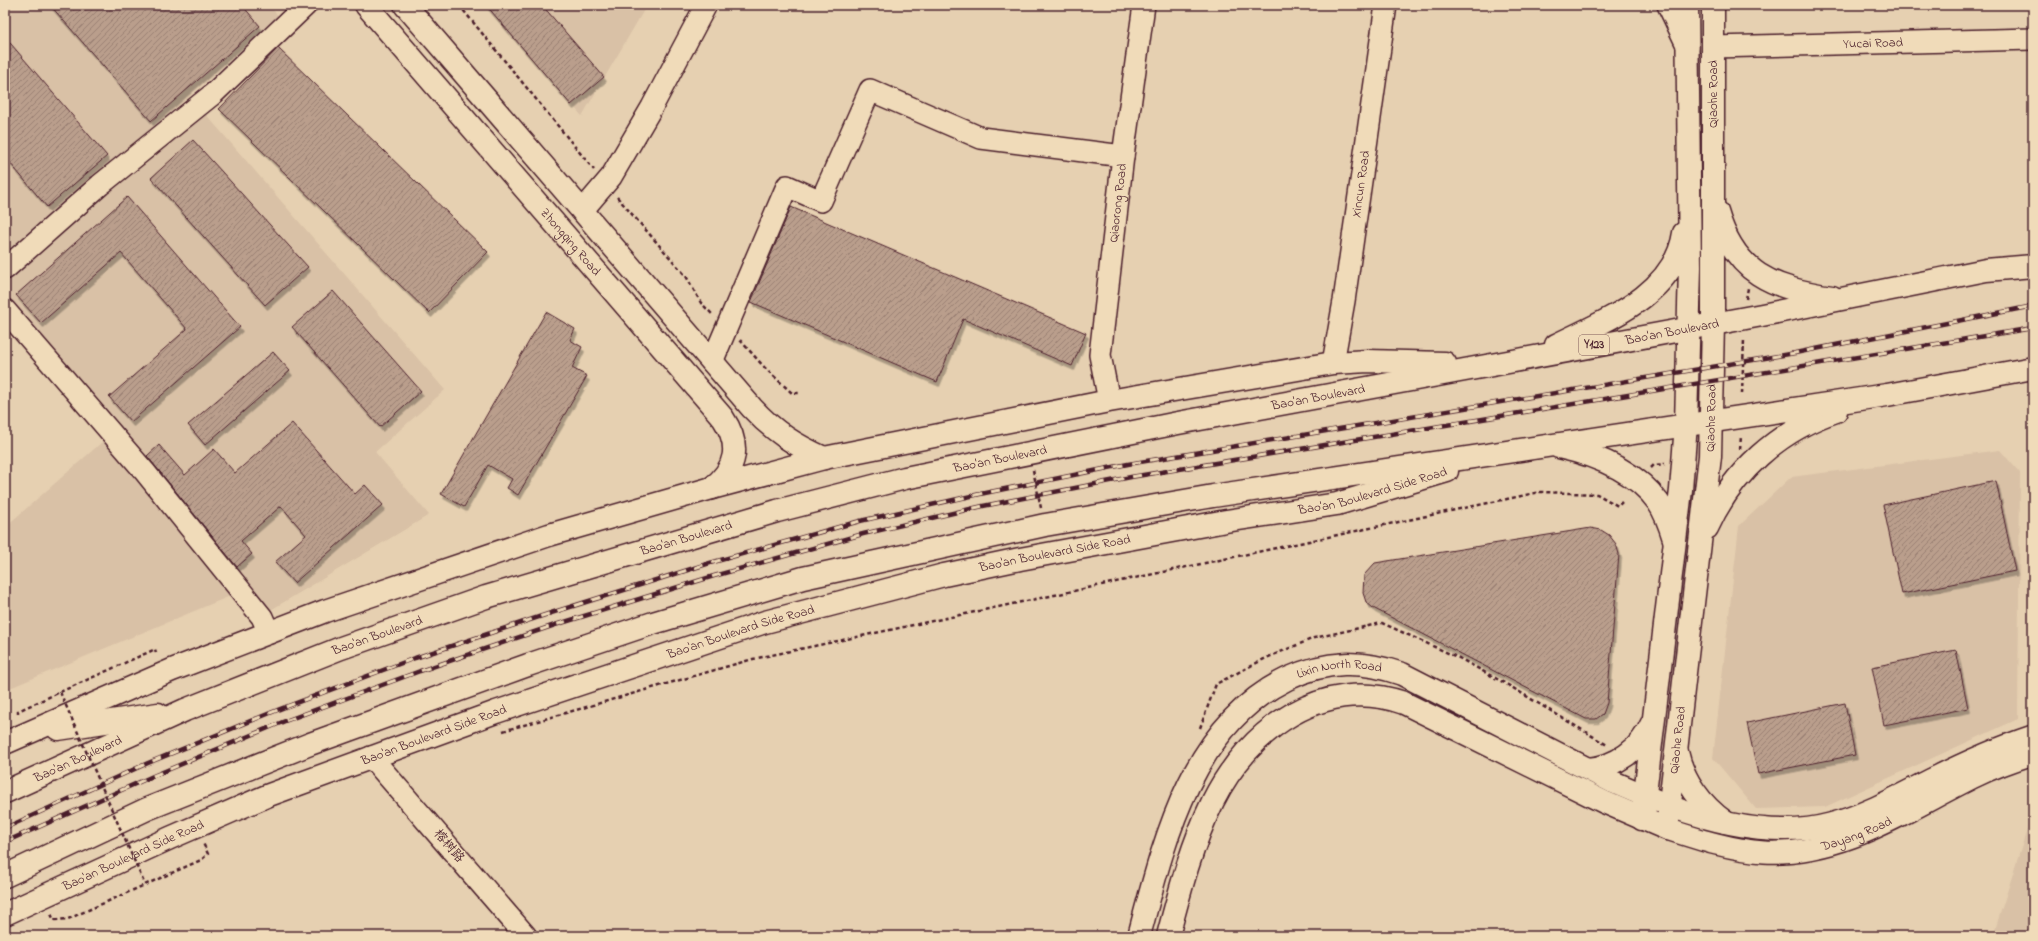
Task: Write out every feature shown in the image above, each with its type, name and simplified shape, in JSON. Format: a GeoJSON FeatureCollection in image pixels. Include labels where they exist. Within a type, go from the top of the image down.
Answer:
{"type":"FeatureCollection","features":[{"type":"Feature","properties":{"kind":"main road","name":"Zhongqing Road"},"geometry":{"type":"LineString","coordinates":[[366,5],[723,418],[730,429],[734,443],[733,458],[729,469],[722,480],[712,488]]}},
{"type":"Feature","properties":{"kind":"main road"},"geometry":{"type":"LineString","coordinates":[[406,5],[752,408],[780,435],[798,446],[824,458]]}},
{"type":"Feature","properties":{"kind":"main road","name":"Qiaohe Road"},"geometry":{"type":"LineString","coordinates":[[1642,819],[1675,541],[1686,424],[1690,267],[1688,204],[1687,5]]}},
{"type":"Feature","properties":{"kind":"main road","name":"Qiaohe Road"},"geometry":{"type":"LineString","coordinates":[[1667,828],[1710,456],[1713,324],[1713,5]]}},
{"type":"Feature","properties":{"kind":"main road"},"geometry":{"type":"LineString","coordinates":[[1713,196],[1722,229],[1742,262],[1771,282],[1791,289],[1845,299]]}},
{"type":"Feature","properties":{"kind":"main road"},"geometry":{"type":"LineString","coordinates":[[1534,356],[1629,306],[1664,277],[1676,260],[1683,244],[1688,204]]}},
{"type":"Feature","properties":{"kind":"main road"},"geometry":{"type":"LineString","coordinates":[[1986,270],[2033,258]]}},
{"type":"Feature","properties":{"kind":"main road","name":"Bao'an Boulevard"},"geometry":{"type":"LineString","coordinates":[[5,792],[185,710],[341,648],[486,597],[777,512],[905,478],[1500,362],[1845,299],[1986,270],[2033,266]]}},
{"type":"Feature","properties":{"kind":"main road"},"geometry":{"type":"LineString","coordinates":[[645,328],[667,309]]}},
{"type":"Feature","properties":{"kind":"main road","name":"Y123"},"geometry":{"type":"LineString","coordinates":[[712,488],[824,458],[1108,401],[1333,363],[1368,361],[1452,364],[1500,362]]}},
{"type":"Feature","properties":{"kind":"main road"},"geometry":{"type":"LineString","coordinates":[[5,876],[147,809],[310,744],[528,665],[653,624],[803,578],[1045,524],[1221,494],[1887,394],[2033,368]]}},
{"type":"Feature","properties":{"kind":"main road"},"geometry":{"type":"LineString","coordinates":[[1963,381],[2033,380]]}},
{"type":"Feature","properties":{"kind":"main road"},"geometry":{"type":"LineString","coordinates":[[1700,548],[1714,512],[1726,493],[1754,459],[1769,447],[1814,418],[1887,394]]}},
{"type":"Feature","properties":{"kind":"main road"},"geometry":{"type":"LineString","coordinates":[[1548,445],[1578,451],[1605,461],[1628,474],[1657,501],[1667,518],[1675,541]]}},
{"type":"Feature","properties":{"kind":"main road","name":"Bao'an Boulevard Side Road"},"geometry":{"type":"LineString","coordinates":[[5,914],[177,835],[269,796],[371,757],[496,712],[780,618],[944,575],[1020,559],[1210,524],[1337,504],[1382,492],[1508,451]]}},
{"type":"Feature","properties":{"kind":"main road"},"geometry":{"type":"LineString","coordinates":[[5,743],[172,670],[325,611],[549,535],[712,488]]}},
{"type":"Feature","properties":{"kind":"main road","name":"Lixin North Road"},"geometry":{"type":"LineString","coordinates":[[1139,936],[1154,877],[1188,786],[1202,760],[1223,728],[1243,708],[1279,683],[1305,672],[1329,665],[1355,663],[1376,666],[1418,682],[1588,769],[1669,806]]}},
{"type":"Feature","properties":{"kind":"main road","name":"Lixin North Road"},"geometry":{"type":"LineString","coordinates":[[1168,936],[1181,885],[1201,829],[1226,778],[1260,739],[1296,711],[1331,698],[1366,694],[1392,698],[1579,790],[1642,819],[1667,828]]}},
{"type":"Feature","properties":{"kind":"main road"},"geometry":{"type":"LineString","coordinates":[[28,733],[185,710]]}},
{"type":"Feature","properties":{"kind":"main road"},"geometry":{"type":"LineString","coordinates":[[1588,769],[1603,767],[1624,757],[1644,737],[1654,720]]}},
{"type":"Feature","properties":{"kind":"main road"},"geometry":{"type":"LineString","coordinates":[[1676,743],[1681,763],[1693,788],[1707,807],[1725,822]]}},
{"type":"Feature","properties":{"kind":"street"},"geometry":{"type":"LineString","coordinates":[[5,269],[100,185],[213,94],[306,5]]}},
{"type":"Feature","properties":{"kind":"street"},"geometry":{"type":"LineString","coordinates":[[582,211],[611,177],[652,107],[706,5]]}},
{"type":"Feature","properties":{"kind":"street","name":"Qiaorong Road"},"geometry":{"type":"LineString","coordinates":[[1108,401],[1100,355],[1122,156],[1144,5]]}},
{"type":"Feature","properties":{"kind":"street","name":"Xincun Road"},"geometry":{"type":"LineString","coordinates":[[1333,363],[1344,301],[1386,5]]}},
{"type":"Feature","properties":{"kind":"street"},"geometry":{"type":"LineString","coordinates":[[1668,5],[1688,47]]}},
{"type":"Feature","properties":{"kind":"street","name":"Yucai Road"},"geometry":{"type":"LineString","coordinates":[[1713,47],[2033,39]]}},
{"type":"Feature","properties":{"kind":"street"},"geometry":{"type":"LineString","coordinates":[[712,362],[787,186],[821,201],[870,90],[981,138],[1122,156]]}},
{"type":"Feature","properties":{"kind":"street"},"geometry":{"type":"LineString","coordinates":[[5,310],[149,478],[262,618],[269,633]]}},
{"type":"Feature","properties":{"kind":"street","name":"Dayang Road"},"geometry":{"type":"LineString","coordinates":[[1669,806],[1698,816],[1725,822],[1774,829],[1810,828],[1830,824],[1870,809],[1973,758],[2033,736]]}},
{"type":"Feature","properties":{"kind":"street","name":"Dayang Road"},"geometry":{"type":"LineString","coordinates":[[1667,828],[1728,846],[1763,852],[1793,851],[1826,846],[1881,826],[1977,775],[2033,754]]}},
{"type":"Feature","properties":{"kind":"street","name":"榕树路"},"geometry":{"type":"LineString","coordinates":[[371,757],[526,936]]}},
{"type":"Feature","properties":{"kind":"path"},"geometry":{"type":"LineString","coordinates":[[459,5],[606,183],[686,276],[701,303],[726,328],[746,344],[765,368],[792,393],[799,393]]}},
{"type":"Feature","properties":{"kind":"path"},"geometry":{"type":"LineString","coordinates":[[1746,306],[1746,293],[1751,282]]}},
{"type":"Feature","properties":{"kind":"path"},"geometry":{"type":"LineString","coordinates":[[1742,394],[1744,339]]}},
{"type":"Feature","properties":{"kind":"path"},"geometry":{"type":"LineString","coordinates":[[1740,451],[1741,433]]}},
{"type":"Feature","properties":{"kind":"path"},"geometry":{"type":"LineString","coordinates":[[1650,469],[1654,465],[1667,463]]}},
{"type":"Feature","properties":{"kind":"path"},"geometry":{"type":"LineString","coordinates":[[1031,464],[1042,508]]}},
{"type":"Feature","properties":{"kind":"path"},"geometry":{"type":"LineString","coordinates":[[495,733],[753,660],[1540,492],[1597,494],[1618,506],[1622,502]]}},
{"type":"Feature","properties":{"kind":"path"},"geometry":{"type":"LineString","coordinates":[[1198,735],[1216,684],[1266,658],[1314,638],[1382,623],[1459,658],[1502,681],[1588,732],[1624,757]]}},
{"type":"Feature","properties":{"kind":"path"},"geometry":{"type":"LineString","coordinates":[[18,714],[18,710],[155,649],[156,652]]}},
{"type":"Feature","properties":{"kind":"path"},"geometry":{"type":"LineString","coordinates":[[60,692],[145,885]]}},
{"type":"Feature","properties":{"kind":"path"},"geometry":{"type":"LineString","coordinates":[[196,845],[210,840]]}},
{"type":"Feature","properties":{"kind":"path"},"geometry":{"type":"LineString","coordinates":[[44,916],[51,913],[54,920],[68,919],[201,860],[208,854],[202,843]]}},
{"type":"Feature","properties":{"kind":"path"},"geometry":{"type":"LineString","coordinates":[[135,872],[142,869]]}},
{"type":"Feature","properties":{"kind":"shaded area"},"geometry":{"type":"Polygon","coordinates":[[[5,5],[269,5],[280,18],[5,255],[5,5]]]}},
{"type":"Feature","properties":{"kind":"shaded area"},"geometry":{"type":"Polygon","coordinates":[[[483,5],[647,5],[582,116],[483,5]]]}},
{"type":"Feature","properties":{"kind":"shaded area"},"geometry":{"type":"Polygon","coordinates":[[[203,111],[445,390],[375,452],[429,515],[264,614],[127,446],[120,426],[5,304],[5,277],[203,111]]]}},
{"type":"Feature","properties":{"kind":"shaded area"},"geometry":{"type":"Polygon","coordinates":[[[109,436],[235,594],[5,690],[5,527],[109,436]]]}},
{"type":"Feature","properties":{"kind":"shaded area"},"geometry":{"type":"Polygon","coordinates":[[[2000,450],[2020,473],[2018,719],[1825,807],[1756,809],[1713,758],[1739,526],[1791,477],[2000,450]]]}},
{"type":"Feature","properties":{"kind":"shaded area"},"geometry":{"type":"Polygon","coordinates":[[[2033,811],[2033,936],[1993,936],[2033,811]]]}},
{"type":"Feature","properties":{"kind":"building"},"geometry":{"type":"Polygon","coordinates":[[[50,5],[242,5],[260,26],[151,121],[50,5]]]}},
{"type":"Feature","properties":{"kind":"building"},"geometry":{"type":"Polygon","coordinates":[[[486,5],[542,5],[604,77],[571,105],[486,5]]]}},
{"type":"Feature","properties":{"kind":"building"},"geometry":{"type":"Polygon","coordinates":[[[5,37],[107,156],[47,207],[5,157],[5,37]]]}},
{"type":"Feature","properties":{"kind":"building"},"geometry":{"type":"Polygon","coordinates":[[[278,48],[488,252],[429,313],[219,109],[278,48]]]}},
{"type":"Feature","properties":{"kind":"building"},"geometry":{"type":"Polygon","coordinates":[[[193,140],[308,267],[265,305],[151,178],[193,140]]]}},
{"type":"Feature","properties":{"kind":"building"},"geometry":{"type":"Polygon","coordinates":[[[127,197],[240,327],[131,422],[109,397],[187,329],[121,253],[41,323],[16,295],[127,197]]]}},
{"type":"Feature","properties":{"kind":"building"},"geometry":{"type":"Polygon","coordinates":[[[791,207],[1086,333],[1072,366],[963,319],[937,382],[751,302],[791,207]]]}},
{"type":"Feature","properties":{"kind":"building"},"geometry":{"type":"Polygon","coordinates":[[[333,291],[421,391],[380,427],[292,327],[333,291]]]}},
{"type":"Feature","properties":{"kind":"building"},"geometry":{"type":"Polygon","coordinates":[[[546,312],[575,329],[570,340],[582,347],[572,368],[587,376],[518,495],[507,488],[512,479],[488,465],[464,507],[441,494],[546,312]]]}},
{"type":"Feature","properties":{"kind":"building"},"geometry":{"type":"Polygon","coordinates":[[[273,352],[290,371],[205,445],[188,425],[273,352]]]}},
{"type":"Feature","properties":{"kind":"building"},"geometry":{"type":"Polygon","coordinates":[[[292,423],[355,494],[365,485],[383,505],[294,583],[275,562],[306,535],[281,506],[241,541],[252,554],[237,567],[147,456],[159,445],[185,475],[214,449],[235,473],[292,423]]]}},
{"type":"Feature","properties":{"kind":"building"},"geometry":{"type":"Polygon","coordinates":[[[1996,481],[2015,571],[1902,594],[1883,505],[1996,481]]]}},
{"type":"Feature","properties":{"kind":"building"},"geometry":{"type":"Polygon","coordinates":[[[1591,528],[1601,530],[1609,535],[1616,544],[1619,554],[1607,703],[1603,714],[1596,719],[1586,719],[1373,608],[1366,602],[1363,593],[1364,575],[1375,563],[1591,528]]]}},
{"type":"Feature","properties":{"kind":"building"},"geometry":{"type":"Polygon","coordinates":[[[1956,650],[1968,708],[1884,725],[1872,667],[1956,650]]]}},
{"type":"Feature","properties":{"kind":"building"},"geometry":{"type":"Polygon","coordinates":[[[1845,703],[1855,755],[1758,774],[1747,723],[1845,703]]]}},
{"type":"Feature","properties":{"kind":"railway"},"geometry":{"type":"LineString","coordinates":[[5,828],[148,763],[280,709],[415,658],[710,563],[860,521],[980,494],[1128,464],[1795,353],[2033,306]]}},
{"type":"Feature","properties":{"kind":"railway"},"geometry":{"type":"LineString","coordinates":[[5,842],[153,776],[285,721],[420,671],[555,625],[714,576],[863,534],[983,506],[1131,477],[2033,328]]}}]}
